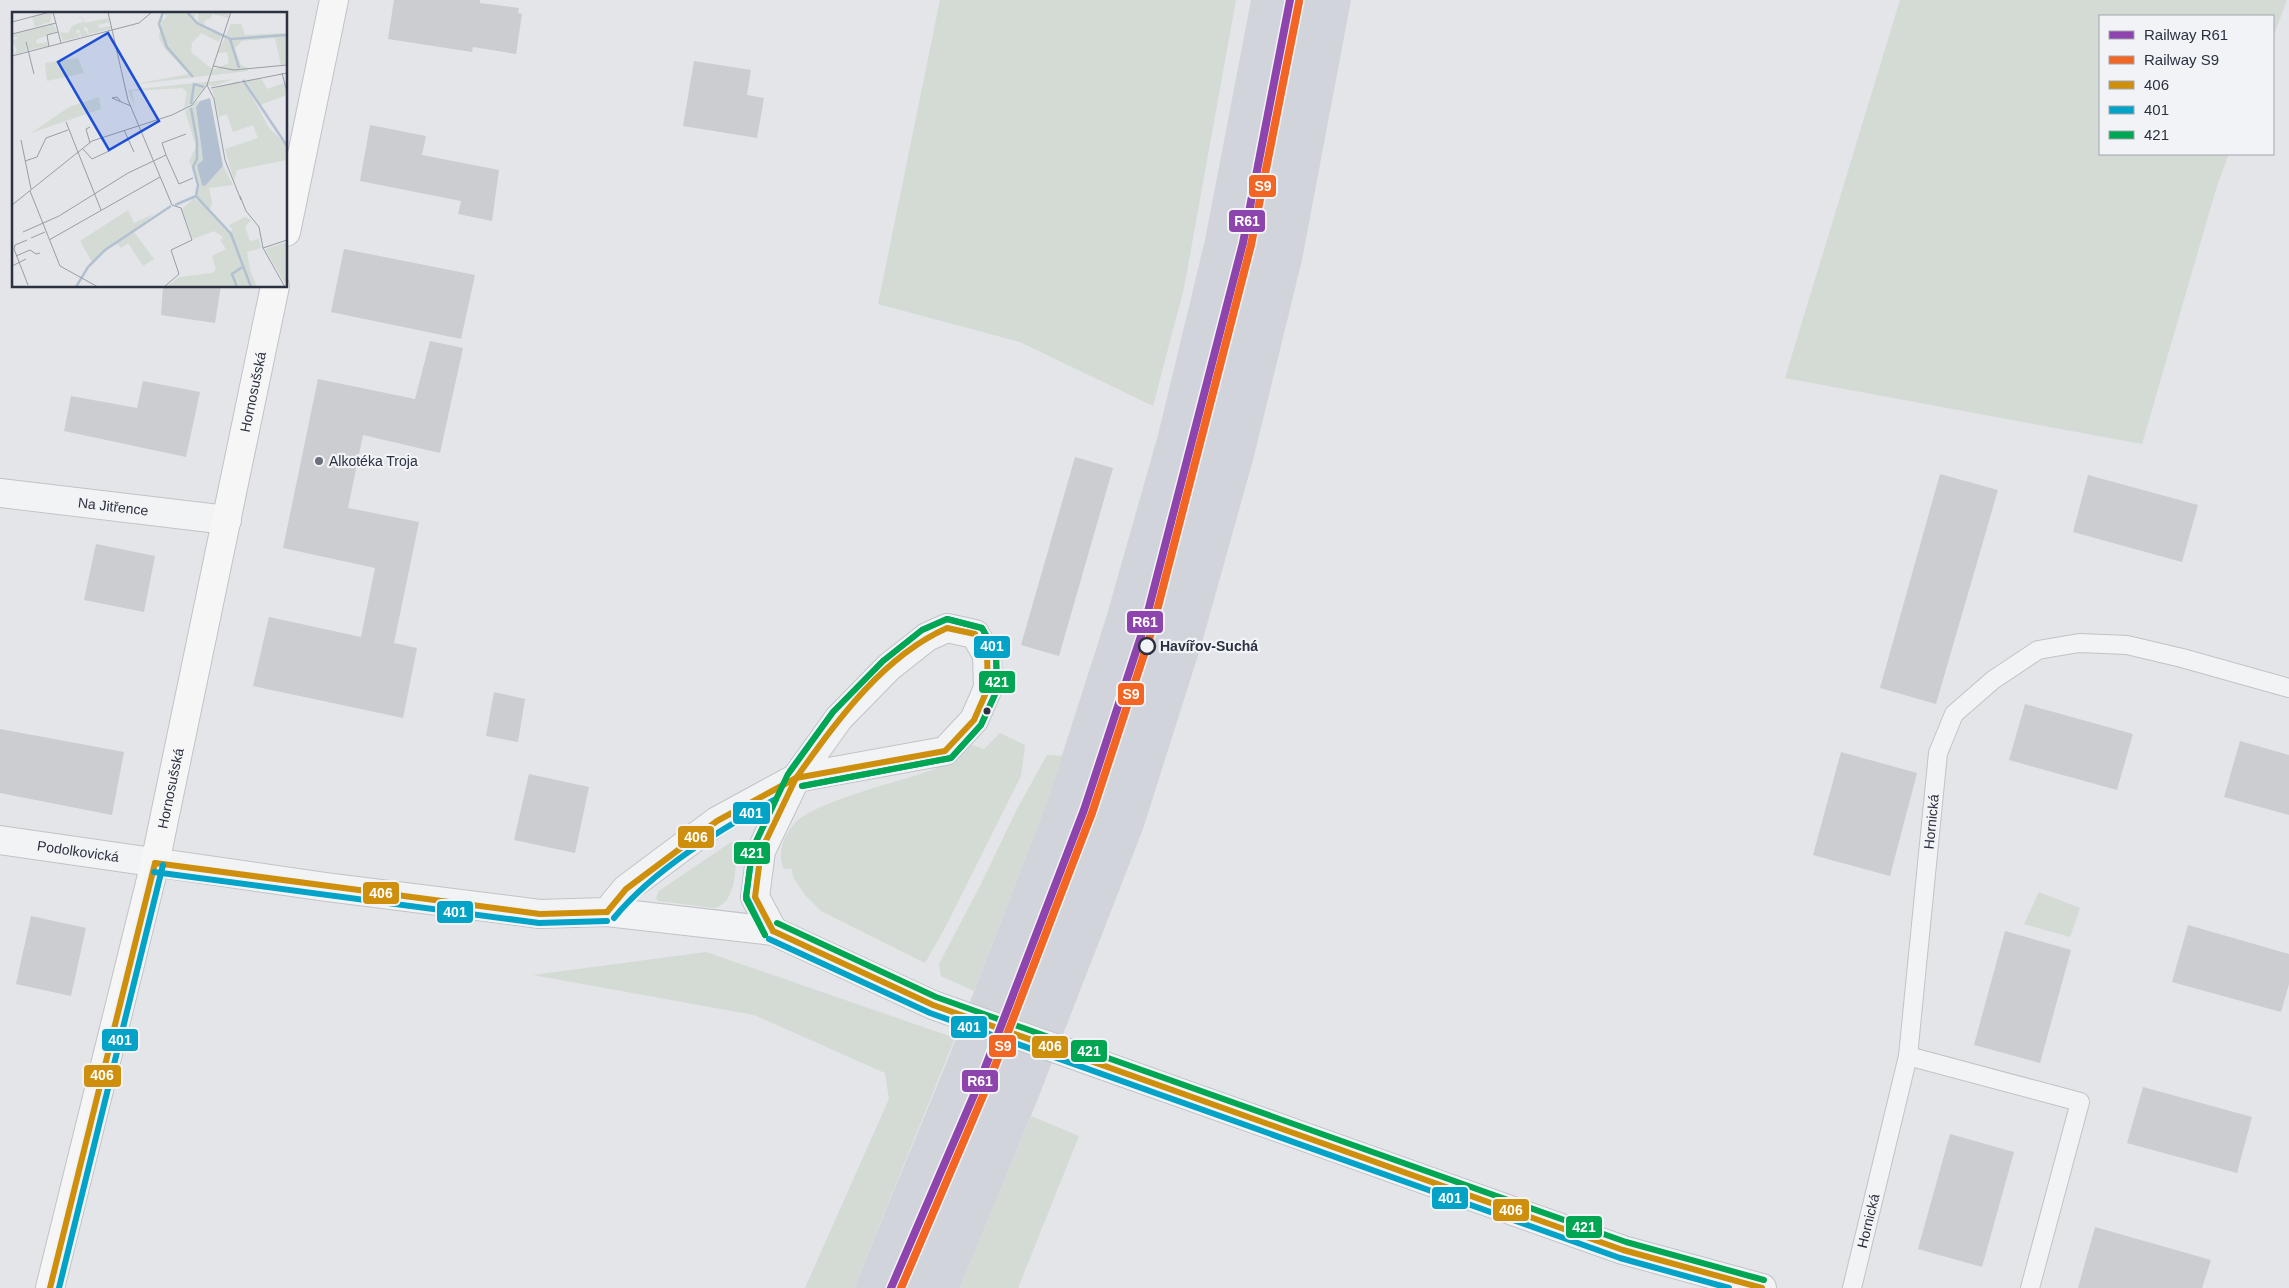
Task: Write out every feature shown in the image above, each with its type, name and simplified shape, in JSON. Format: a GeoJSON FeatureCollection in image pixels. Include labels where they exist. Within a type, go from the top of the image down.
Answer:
{"type":"FeatureCollection","features":[{"type":"Feature","properties":{"kind":"street"},"geometry":{"type":"LineString","coordinates":[[288,222],[334,0]]}},
{"type":"Feature","properties":{"kind":"street","name":"Hornosušská"},"geometry":{"type":"LineString","coordinates":[[50,1288],[155,863],[275,288]]}},
{"type":"Feature","properties":{"kind":"street","name":"Na Jitřence"},"geometry":{"type":"LineString","coordinates":[[0,493],[226,520]]}},
{"type":"Feature","properties":{"kind":"street"},"geometry":{"type":"LineString","coordinates":[[607,912],[626,888],[717,821],[796,778],[944,751],[974,720],[988,688],[987,654],[975,634],[947,628],[927,637],[889,667],[839,718],[796,778],[761,851],[754,897],[773,931]]}},
{"type":"Feature","properties":{"kind":"street","name":"Podolkovická"},"geometry":{"type":"LineString","coordinates":[[0,840],[326,887],[540,914],[607,912],[773,931],[932,1005],[1623,1250],[1762,1288]]}},
{"type":"Feature","properties":{"kind":"lane","name":"Hornická"},"geometry":{"type":"LineString","coordinates":[[1852,1288],[1908,1056],[1938,752],[1954,714],[1993,680],[2038,650],[2079,643],[2127,645],[2182,658],[2289,688]]}},
{"type":"Feature","properties":{"kind":"lane"},"geometry":{"type":"LineString","coordinates":[[1908,1056],[2080,1102],[2030,1288]]}},
{"type":"Feature","properties":{"kind":"shaded area"},"geometry":{"type":"Polygon","coordinates":[[[940,0],[1236,0],[1184,288],[1153,406],[1020,342],[878,304],[940,0]]]}},
{"type":"Feature","properties":{"kind":"shaded area"},"geometry":{"type":"Polygon","coordinates":[[[1251,0],[1351,0],[1302,260],[1253,460],[1201,646],[1143,829],[1037,1101],[960,1288],[854,1288],[950,1054],[1049,796],[1106,618],[1158,435],[1205,240],[1251,0]]]}},
{"type":"Feature","properties":{"kind":"shaded area"},"geometry":{"type":"Polygon","coordinates":[[[1900,0],[2287,0],[2274,34],[2274,15],[2099,15],[2099,155],[2229,155],[2217,186],[2142,444],[1785,378],[1900,0]]]}},
{"type":"Feature","properties":{"kind":"shaded area"},"geometry":{"type":"Polygon","coordinates":[[[1000,733],[1025,745],[1021,776],[945,928],[925,963],[821,911],[805,895],[793,877],[792,869],[784,869],[781,857],[782,845],[795,823],[805,815],[840,799],[935,769],[969,744],[984,749],[1000,733]]]}},
{"type":"Feature","properties":{"kind":"shaded area"},"geometry":{"type":"Polygon","coordinates":[[[1047,755],[1062,756],[1049,796],[974,991],[941,976],[939,964],[980,886],[1017,809],[1047,755]]]}},
{"type":"Feature","properties":{"kind":"shaded area"},"geometry":{"type":"Polygon","coordinates":[[[731,842],[737,846],[734,881],[728,898],[722,904],[715,908],[658,901],[656,898],[659,891],[731,842]]]}},
{"type":"Feature","properties":{"kind":"shaded area"},"geometry":{"type":"Polygon","coordinates":[[[2039,892],[2080,908],[2070,937],[2024,924],[2039,892]]]}},
{"type":"Feature","properties":{"kind":"shaded area"},"geometry":{"type":"Polygon","coordinates":[[[706,952],[955,1038],[854,1288],[805,1288],[889,1099],[885,1073],[754,1015],[533,975],[706,952]]]}},
{"type":"Feature","properties":{"kind":"shaded area"},"geometry":{"type":"Polygon","coordinates":[[[1031,1116],[1079,1136],[1018,1288],[960,1288],[1031,1116]]]}},
{"type":"Feature","properties":{"kind":"building"},"geometry":{"type":"Polygon","coordinates":[[[394,0],[480,0],[480,3],[519,8],[518,13],[522,14],[516,54],[473,47],[472,52],[388,39],[394,0]]]}},
{"type":"Feature","properties":{"kind":"building"},"geometry":{"type":"Polygon","coordinates":[[[694,61],[751,70],[747,95],[764,98],[757,138],[683,126],[694,61]]]}},
{"type":"Feature","properties":{"kind":"building"},"geometry":{"type":"Polygon","coordinates":[[[370,125],[426,136],[422,155],[499,170],[492,221],[458,214],[461,201],[360,181],[370,125]]]}},
{"type":"Feature","properties":{"kind":"building"},"geometry":{"type":"Polygon","coordinates":[[[344,249],[475,275],[461,339],[331,312],[344,249]]]}},
{"type":"Feature","properties":{"kind":"building"},"geometry":{"type":"Polygon","coordinates":[[[163,288],[221,288],[215,323],[161,315],[163,288]]]}},
{"type":"Feature","properties":{"kind":"building"},"geometry":{"type":"Polygon","coordinates":[[[430,341],[463,348],[440,453],[363,435],[348,508],[419,522],[394,643],[417,648],[403,718],[253,686],[269,617],[361,637],[375,568],[283,548],[318,379],[415,399],[430,341]]]}},
{"type":"Feature","properties":{"kind":"building"},"geometry":{"type":"Polygon","coordinates":[[[143,381],[200,392],[186,457],[64,431],[71,396],[137,408],[143,381]]]}},
{"type":"Feature","properties":{"kind":"building"},"geometry":{"type":"Polygon","coordinates":[[[1075,457],[1113,468],[1059,656],[1021,645],[1075,457]]]}},
{"type":"Feature","properties":{"kind":"building"},"geometry":{"type":"Polygon","coordinates":[[[1940,474],[1998,490],[1936,704],[1880,688],[1940,474]]]}},
{"type":"Feature","properties":{"kind":"building"},"geometry":{"type":"Polygon","coordinates":[[[2088,475],[2198,505],[2182,562],[2073,532],[2088,475]]]}},
{"type":"Feature","properties":{"kind":"building"},"geometry":{"type":"Polygon","coordinates":[[[96,544],[155,556],[144,612],[84,600],[96,544]]]}},
{"type":"Feature","properties":{"kind":"building"},"geometry":{"type":"Polygon","coordinates":[[[494,692],[525,699],[518,742],[486,736],[494,692]]]}},
{"type":"Feature","properties":{"kind":"building"},"geometry":{"type":"Polygon","coordinates":[[[2025,704],[2133,734],[2117,790],[2009,760],[2025,704]]]}},
{"type":"Feature","properties":{"kind":"building"},"geometry":{"type":"Polygon","coordinates":[[[0,729],[124,752],[112,815],[0,793],[0,729]]]}},
{"type":"Feature","properties":{"kind":"building"},"geometry":{"type":"Polygon","coordinates":[[[2240,741],[2289,755],[2289,815],[2224,797],[2240,741]]]}},
{"type":"Feature","properties":{"kind":"building"},"geometry":{"type":"Polygon","coordinates":[[[1841,752],[1917,773],[1890,876],[1813,855],[1841,752]]]}},
{"type":"Feature","properties":{"kind":"building"},"geometry":{"type":"Polygon","coordinates":[[[529,774],[589,787],[575,853],[514,840],[529,774]]]}},
{"type":"Feature","properties":{"kind":"building"},"geometry":{"type":"Polygon","coordinates":[[[31,916],[86,928],[71,996],[16,984],[31,916]]]}},
{"type":"Feature","properties":{"kind":"building"},"geometry":{"type":"Polygon","coordinates":[[[2188,925],[2289,954],[2289,984],[2281,1012],[2172,982],[2188,925]]]}},
{"type":"Feature","properties":{"kind":"building"},"geometry":{"type":"Polygon","coordinates":[[[2005,931],[2071,950],[2040,1063],[1974,1045],[2005,931]]]}},
{"type":"Feature","properties":{"kind":"building"},"geometry":{"type":"Polygon","coordinates":[[[2143,1087],[2252,1117],[2237,1173],[2127,1143],[2143,1087]]]}},
{"type":"Feature","properties":{"kind":"building"},"geometry":{"type":"Polygon","coordinates":[[[1950,1134],[2014,1152],[1982,1267],[1918,1249],[1950,1134]]]}},
{"type":"Feature","properties":{"kind":"building"},"geometry":{"type":"Polygon","coordinates":[[[2095,1227],[2211,1260],[2202,1288],[2078,1288],[2095,1227]]]}},
{"type":"Feature","properties":{"kind":"rail line","name":"R61"},"geometry":{"type":"LineString","coordinates":[[891,1288],[980,1081],[1084,810],[1144,627],[1243,243],[1290,0]]}},
{"type":"Feature","properties":{"kind":"rail line","name":"S9"},"geometry":{"type":"LineString","coordinates":[[901,1288],[988,1084],[1092,813],[1152,630],[1251,245],[1299,2]]}},
{"type":"Feature","properties":{"kind":"transit line","name":"401"},"geometry":{"type":"LineString","coordinates":[[790,771],[833,712],[883,661],[922,630],[947,619],[982,628],[996,653],[997,690],[981,725],[951,758],[802,786]]}},
{"type":"Feature","properties":{"kind":"transit line","name":"421"},"geometry":{"type":"LineString","coordinates":[[789,773],[833,712],[883,661],[922,630],[947,619],[982,628],[996,653],[997,690],[981,725],[951,758],[802,786]]}},
{"type":"Feature","properties":{"kind":"transit line","name":"406"},"geometry":{"type":"LineString","coordinates":[[947,628],[975,634],[987,655],[988,688],[974,720],[945,751],[796,778],[845,713],[881,673],[924,640],[947,628]]}},
{"type":"Feature","properties":{"kind":"transit line","name":"421"},"geometry":{"type":"LineString","coordinates":[[765,935],[746,899],[752,850],[788,774]]}},
{"type":"Feature","properties":{"kind":"transit line","name":"406"},"geometry":{"type":"LineString","coordinates":[[607,912],[626,889],[717,821],[796,778]]}},
{"type":"Feature","properties":{"kind":"transit line","name":"406"},"geometry":{"type":"LineString","coordinates":[[773,931],[755,897],[761,851],[796,778]]}},
{"type":"Feature","properties":{"kind":"transit line","name":"401"},"geometry":{"type":"LineString","coordinates":[[614,918],[648,883],[689,851],[776,799],[753,848],[746,896],[765,935]]}},
{"type":"Feature","properties":{"kind":"transit line","name":"406"},"geometry":{"type":"LineString","coordinates":[[155,863],[540,914],[607,912]]}},
{"type":"Feature","properties":{"kind":"transit line","name":"406"},"geometry":{"type":"LineString","coordinates":[[50,1288],[155,863]]}},
{"type":"Feature","properties":{"kind":"transit line","name":"401"},"geometry":{"type":"LineString","coordinates":[[59,1288],[163,865]]}},
{"type":"Feature","properties":{"kind":"transit line","name":"401"},"geometry":{"type":"LineString","coordinates":[[154,872],[539,923],[607,921]]}},
{"type":"Feature","properties":{"kind":"transit line","name":"421"},"geometry":{"type":"LineString","coordinates":[[777,923],[936,997],[1626,1242],[1764,1280]]}},
{"type":"Feature","properties":{"kind":"transit line","name":"406"},"geometry":{"type":"LineString","coordinates":[[773,931],[933,1005],[1623,1250],[1762,1288]]}},
{"type":"Feature","properties":{"kind":"transit line","name":"401"},"geometry":{"type":"LineString","coordinates":[[769,939],[930,1013],[1620,1258],[1729,1288]]}},
{"type":"Feature","properties":{"kind":"place","name":"Alkotéka Troja"},"geometry":{"type":"Point","coordinates":[319,461]}},
{"type":"Feature","properties":{"kind":"place","name":"Havířov-Suchá"},"geometry":{"type":"Point","coordinates":[1147,646]}}]}
